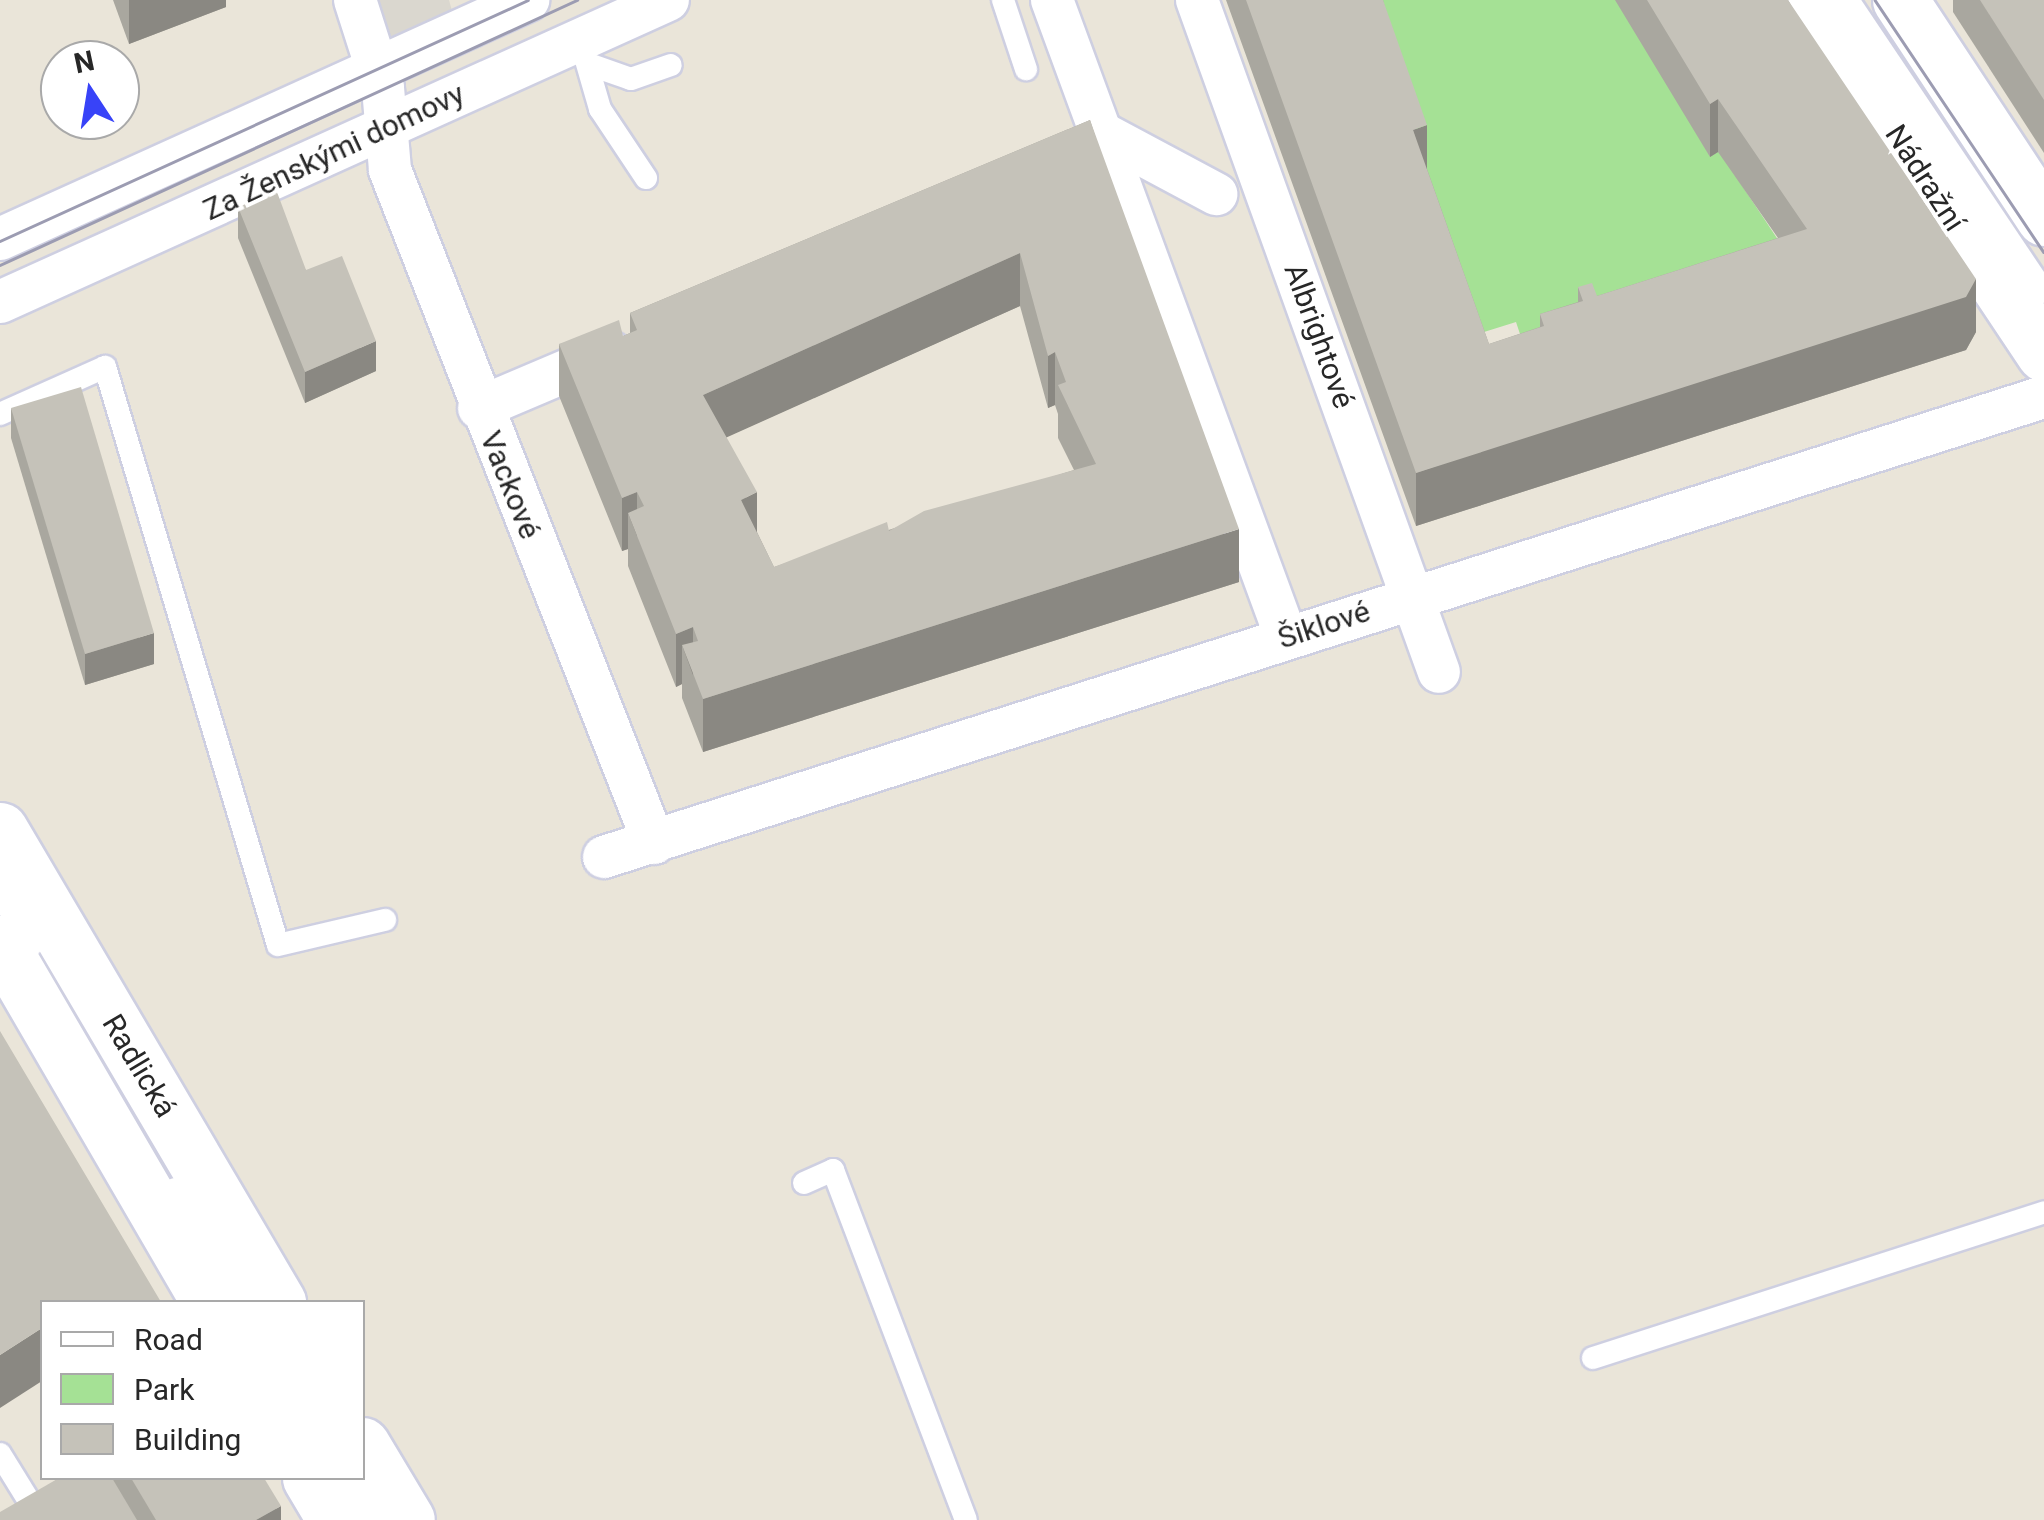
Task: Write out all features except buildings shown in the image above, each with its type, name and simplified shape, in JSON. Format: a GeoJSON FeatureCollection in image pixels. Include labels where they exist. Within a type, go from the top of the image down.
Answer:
{"type":"FeatureCollection","features":[{"type":"Feature","properties":{"kind":"main road","name":"Nádražní"},"geometry":{"type":"LineString","coordinates":[[1808,0],[2044,354]]}},
{"type":"Feature","properties":{"kind":"main road"},"geometry":{"type":"LineString","coordinates":[[1900,0],[2044,218]]}},
{"type":"Feature","properties":{"kind":"main road","name":"Radlická"},"geometry":{"type":"LineString","coordinates":[[0,830],[277,1300]]}},
{"type":"Feature","properties":{"kind":"main road","name":"Radlická"},"geometry":{"type":"LineString","coordinates":[[0,943],[208,1300]]}},
{"type":"Feature","properties":{"kind":"main road"},"geometry":{"type":"LineString","coordinates":[[365,1450],[407,1520]]}},
{"type":"Feature","properties":{"kind":"main road"},"geometry":{"type":"LineString","coordinates":[[311,1480],[335,1520]]}},
{"type":"Feature","properties":{"kind":"street","name":"Vackové"},"geometry":{"type":"LineString","coordinates":[[355,0],[378,68],[390,170],[479,408],[654,843]]}},
{"type":"Feature","properties":{"kind":"street","name":"Za Ženskými domovy"},"geometry":{"type":"LineString","coordinates":[[0,302],[438,97],[586,54],[668,0]]}},
{"type":"Feature","properties":{"kind":"street"},"geometry":{"type":"LineString","coordinates":[[1052,0],[1082,141],[1286,637]]}},
{"type":"Feature","properties":{"kind":"street","name":"Albrightové"},"geometry":{"type":"LineString","coordinates":[[1198,0],[1440,672]]}},
{"type":"Feature","properties":{"kind":"street","name":"Za Ženskými domovy"},"geometry":{"type":"LineString","coordinates":[[0,239],[378,68],[503,5]]}},
{"type":"Feature","properties":{"kind":"street"},"geometry":{"type":"LineString","coordinates":[[1082,141],[1216,194]]}},
{"type":"Feature","properties":{"kind":"street"},"geometry":{"type":"LineString","coordinates":[[479,408],[649,334]]}},
{"type":"Feature","properties":{"kind":"street","name":"Šiklové"},"geometry":{"type":"LineString","coordinates":[[604,857],[2044,397]]}},
{"type":"Feature","properties":{"kind":"lane"},"geometry":{"type":"LineString","coordinates":[[438,97],[616,0]]}},
{"type":"Feature","properties":{"kind":"lane"},"geometry":{"type":"LineString","coordinates":[[1003,0],[1026,69]]}},
{"type":"Feature","properties":{"kind":"lane"},"geometry":{"type":"LineString","coordinates":[[1848,0],[2044,292]]}},
{"type":"Feature","properties":{"kind":"lane"},"geometry":{"type":"LineString","coordinates":[[586,54],[631,79],[671,65]]}},
{"type":"Feature","properties":{"kind":"lane"},"geometry":{"type":"LineString","coordinates":[[586,54],[600,109],[646,178]]}},
{"type":"Feature","properties":{"kind":"lane"},"geometry":{"type":"LineString","coordinates":[[0,414],[105,367],[278,945],[386,920]]}},
{"type":"Feature","properties":{"kind":"lane"},"geometry":{"type":"LineString","coordinates":[[0,854],[265,1300]]}},
{"type":"Feature","properties":{"kind":"lane"},"geometry":{"type":"LineString","coordinates":[[0,893],[241,1300]]}},
{"type":"Feature","properties":{"kind":"lane"},"geometry":{"type":"LineString","coordinates":[[804,1183],[833,1170],[966,1520]]}},
{"type":"Feature","properties":{"kind":"lane"},"geometry":{"type":"LineString","coordinates":[[1592,1358],[2044,1212]]}},
{"type":"Feature","properties":{"kind":"lane"},"geometry":{"type":"LineString","coordinates":[[0,1454],[29,1501]]}},
{"type":"Feature","properties":{"kind":"lane"},"geometry":{"type":"LineString","coordinates":[[365,1471],[394,1520]]}},
{"type":"Feature","properties":{"kind":"lane"},"geometry":{"type":"LineString","coordinates":[[346,1480],[370,1520]]}},
{"type":"Feature","properties":{"kind":"green space"},"geometry":{"type":"Polygon","coordinates":[[[1363,0],[1617,0],[1710,156],[1719,151],[1802,276],[1532,370],[1516,322],[1468,337],[1363,0]]]}},
{"type":"Feature","properties":{"kind":"shaded area"},"geometry":{"type":"Polygon","coordinates":[[[367,0],[449,0],[452,11],[381,41],[367,0]]]}},
{"type":"Feature","properties":{"kind":"tram line"},"geometry":{"type":"LineString","coordinates":[[0,241],[528,0]]}},
{"type":"Feature","properties":{"kind":"tram line"},"geometry":{"type":"LineString","coordinates":[[0,265],[577,0]]}},
{"type":"Feature","properties":{"kind":"tram line"},"geometry":{"type":"LineString","coordinates":[[1875,0],[2044,252]]}}]}
